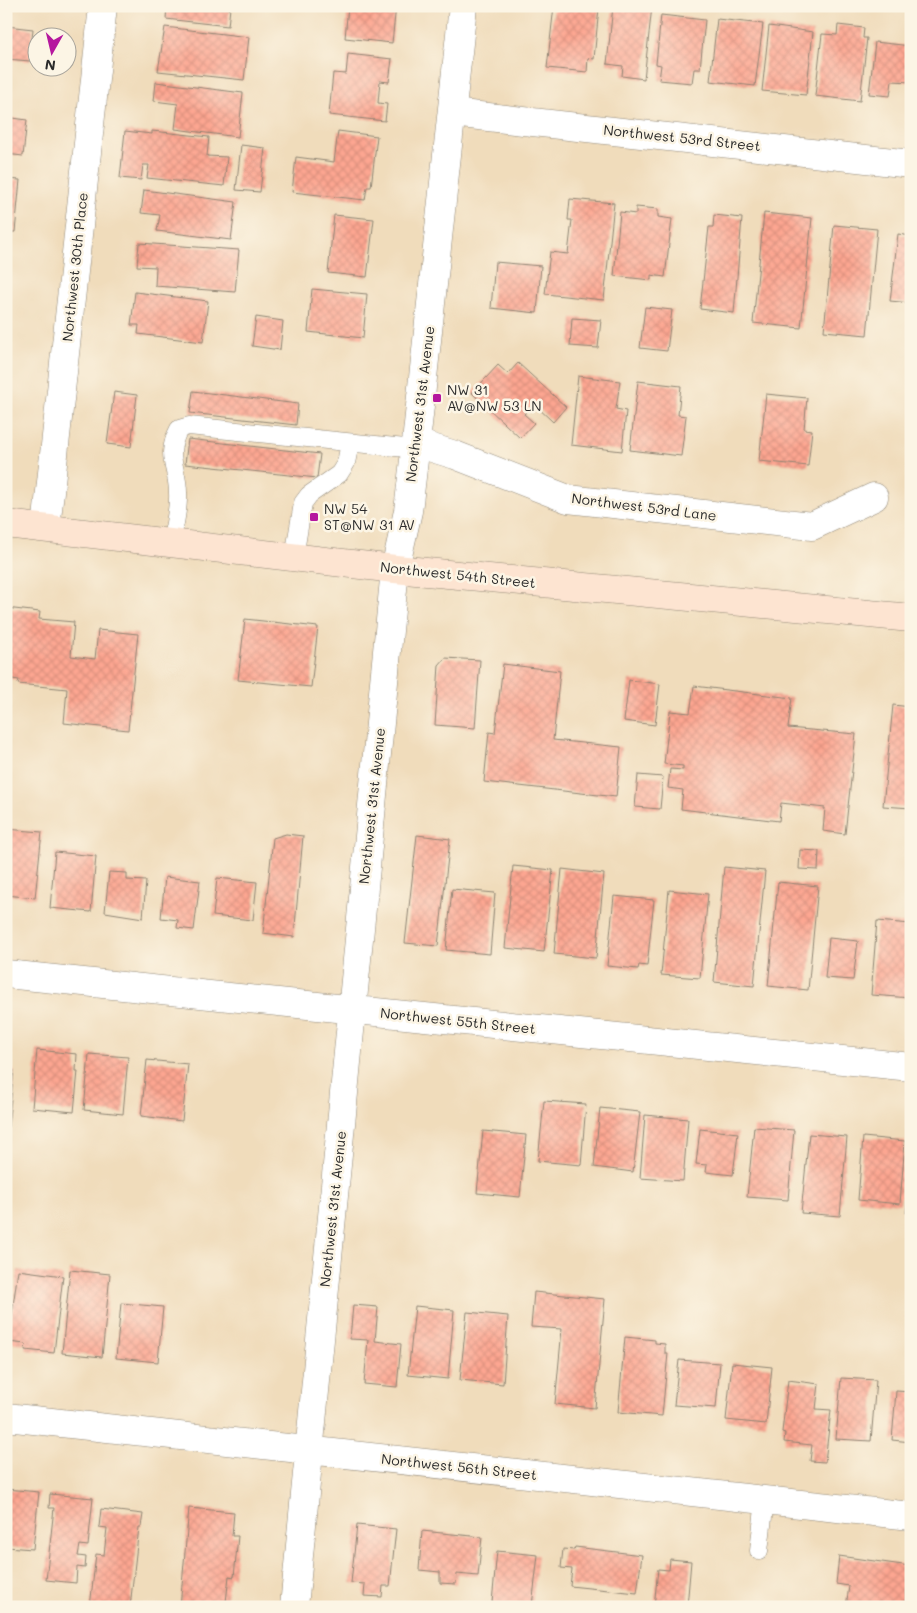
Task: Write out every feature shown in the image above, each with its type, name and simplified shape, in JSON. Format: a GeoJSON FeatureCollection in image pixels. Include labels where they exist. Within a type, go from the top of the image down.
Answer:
{"type":"FeatureCollection","features":[{"type":"Feature","properties":{"kind":"main road","name":"Northwest 54th Street"},"geometry":{"type":"LineString","coordinates":[[6,524],[395,569],[911,618]]}},
{"type":"Feature","properties":{"kind":"street","name":"Northwest 30th Place"},"geometry":{"type":"LineString","coordinates":[[46,528],[103,6]]}},
{"type":"Feature","properties":{"kind":"street","name":"Northwest 31st Avenue"},"geometry":{"type":"LineString","coordinates":[[294,1607],[395,569],[408,511],[416,446],[463,6]]}},
{"type":"Feature","properties":{"kind":"street","name":"Northwest 53rd Street"},"geometry":{"type":"LineString","coordinates":[[452,113],[911,164]]}},
{"type":"Feature","properties":{"kind":"street","name":"Northwest 53rd Lane"},"geometry":{"type":"LineString","coordinates":[[416,446],[455,455],[568,499],[812,526],[874,497]]}},
{"type":"Feature","properties":{"kind":"street","name":"Northwest 55th Street"},"geometry":{"type":"LineString","coordinates":[[6,974],[911,1067]]}},
{"type":"Feature","properties":{"kind":"street","name":"Northwest 56th Street"},"geometry":{"type":"LineString","coordinates":[[6,1417],[911,1516]]}},
{"type":"Feature","properties":{"kind":"lane"},"geometry":{"type":"LineString","coordinates":[[171,543],[178,494],[172,458],[174,438],[179,430],[189,426],[350,443],[416,446]]}},
{"type":"Feature","properties":{"kind":"lane"},"geometry":{"type":"LineString","coordinates":[[294,557],[303,503],[309,495],[339,474],[346,463],[350,443]]}},
{"type":"Feature","properties":{"kind":"lane"},"geometry":{"type":"LineString","coordinates":[[760,1551],[765,1500]]}},
{"type":"Feature","properties":{"kind":"building"},"geometry":{"type":"Polygon","coordinates":[[[167,6],[230,8],[228,26],[166,19],[167,6]]]}},
{"type":"Feature","properties":{"kind":"building"},"geometry":{"type":"Polygon","coordinates":[[[348,6],[396,6],[392,43],[345,38],[348,6]]]}},
{"type":"Feature","properties":{"kind":"building"},"geometry":{"type":"Polygon","coordinates":[[[554,6],[599,8],[594,59],[588,58],[587,72],[547,68],[554,6]]]}},
{"type":"Feature","properties":{"kind":"building"},"geometry":{"type":"Polygon","coordinates":[[[613,6],[652,6],[644,79],[622,76],[623,66],[607,64],[613,6]]]}},
{"type":"Feature","properties":{"kind":"building"},"geometry":{"type":"Polygon","coordinates":[[[661,15],[705,20],[700,69],[694,69],[692,83],[659,80],[661,65],[656,64],[661,15]]]}},
{"type":"Feature","properties":{"kind":"building"},"geometry":{"type":"Polygon","coordinates":[[[717,19],[763,24],[755,86],[710,81],[717,19]]]}},
{"type":"Feature","properties":{"kind":"building"},"geometry":{"type":"Polygon","coordinates":[[[838,25],[864,28],[863,38],[867,38],[860,101],[815,96],[822,34],[837,35],[838,25]]]}},
{"type":"Feature","properties":{"kind":"building"},"geometry":{"type":"Polygon","coordinates":[[[6,26],[28,28],[28,61],[6,59],[6,26]]]}},
{"type":"Feature","properties":{"kind":"building"},"geometry":{"type":"Polygon","coordinates":[[[769,26],[813,32],[806,95],[762,91],[769,26]]]}},
{"type":"Feature","properties":{"kind":"building"},"geometry":{"type":"Polygon","coordinates":[[[165,27],[249,37],[244,80],[158,71],[165,27]]]}},
{"type":"Feature","properties":{"kind":"building"},"geometry":{"type":"Polygon","coordinates":[[[875,42],[911,46],[911,82],[892,81],[890,96],[869,94],[875,42]]]}},
{"type":"Feature","properties":{"kind":"building"},"geometry":{"type":"Polygon","coordinates":[[[348,54],[392,59],[389,82],[380,81],[378,103],[387,104],[385,121],[329,115],[333,73],[346,74],[348,54]]]}},
{"type":"Feature","properties":{"kind":"building"},"geometry":{"type":"Polygon","coordinates":[[[156,82],[243,93],[238,137],[175,129],[178,104],[154,101],[156,82]]]}},
{"type":"Feature","properties":{"kind":"building"},"geometry":{"type":"Polygon","coordinates":[[[6,117],[27,120],[23,156],[6,154],[6,117]]]}},
{"type":"Feature","properties":{"kind":"building"},"geometry":{"type":"Polygon","coordinates":[[[125,131],[152,134],[152,131],[209,137],[207,156],[227,157],[224,186],[147,178],[149,165],[143,165],[141,180],[120,178],[125,131]]]}},
{"type":"Feature","properties":{"kind":"building"},"geometry":{"type":"Polygon","coordinates":[[[338,131],[377,136],[371,187],[367,187],[365,200],[292,192],[296,157],[334,162],[338,131]]]}},
{"type":"Feature","properties":{"kind":"building"},"geometry":{"type":"Polygon","coordinates":[[[241,145],[265,148],[260,192],[236,190],[241,145]]]}},
{"type":"Feature","properties":{"kind":"building"},"geometry":{"type":"Polygon","coordinates":[[[6,179],[20,180],[15,232],[6,232],[6,179]]]}},
{"type":"Feature","properties":{"kind":"building"},"geometry":{"type":"Polygon","coordinates":[[[144,190],[236,202],[231,240],[157,231],[160,215],[141,213],[144,190]]]}},
{"type":"Feature","properties":{"kind":"building"},"geometry":{"type":"Polygon","coordinates":[[[570,199],[614,203],[604,300],[545,294],[550,252],[568,254],[572,220],[568,220],[570,199]]]}},
{"type":"Feature","properties":{"kind":"building"},"geometry":{"type":"Polygon","coordinates":[[[636,207],[658,209],[658,217],[672,219],[665,277],[651,275],[651,280],[614,276],[620,212],[636,214],[636,207]]]}},
{"type":"Feature","properties":{"kind":"building"},"geometry":{"type":"Polygon","coordinates":[[[764,213],[812,218],[801,328],[753,323],[764,213]]]}},
{"type":"Feature","properties":{"kind":"building"},"geometry":{"type":"Polygon","coordinates":[[[334,215],[374,219],[367,277],[328,273],[334,215]]]}},
{"type":"Feature","properties":{"kind":"building"},"geometry":{"type":"Polygon","coordinates":[[[714,215],[742,218],[734,313],[700,309],[709,227],[713,227],[714,215]]]}},
{"type":"Feature","properties":{"kind":"building"},"geometry":{"type":"Polygon","coordinates":[[[834,225],[877,229],[867,335],[824,331],[834,225]]]}},
{"type":"Feature","properties":{"kind":"building"},"geometry":{"type":"Polygon","coordinates":[[[898,234],[911,236],[911,303],[890,301],[898,234]]]}},
{"type":"Feature","properties":{"kind":"building"},"geometry":{"type":"Polygon","coordinates":[[[139,243],[239,250],[235,292],[155,286],[156,267],[137,266],[139,243]]]}},
{"type":"Feature","properties":{"kind":"building"},"geometry":{"type":"Polygon","coordinates":[[[495,262],[541,266],[537,313],[491,308],[495,262]]]}},
{"type":"Feature","properties":{"kind":"building"},"geometry":{"type":"Polygon","coordinates":[[[312,289],[367,294],[363,338],[308,332],[312,289]]]}},
{"type":"Feature","properties":{"kind":"building"},"geometry":{"type":"Polygon","coordinates":[[[135,292],[208,301],[203,342],[138,334],[139,325],[131,325],[135,292]]]}},
{"type":"Feature","properties":{"kind":"building"},"geometry":{"type":"Polygon","coordinates":[[[645,307],[672,310],[667,351],[640,348],[645,307]]]}},
{"type":"Feature","properties":{"kind":"building"},"geometry":{"type":"Polygon","coordinates":[[[256,317],[283,321],[280,350],[252,346],[256,317]]]}},
{"type":"Feature","properties":{"kind":"building"},"geometry":{"type":"Polygon","coordinates":[[[572,318],[601,320],[598,348],[570,346],[572,318]]]}},
{"type":"Feature","properties":{"kind":"building"},"geometry":{"type":"Polygon","coordinates":[[[518,363],[566,407],[553,422],[534,404],[524,414],[534,423],[520,438],[472,393],[498,365],[508,374],[518,363]]]}},
{"type":"Feature","properties":{"kind":"building"},"geometry":{"type":"Polygon","coordinates":[[[578,376],[620,381],[616,409],[626,411],[622,451],[571,445],[578,376]]]}},
{"type":"Feature","properties":{"kind":"building"},"geometry":{"type":"Polygon","coordinates":[[[638,381],[681,386],[678,415],[686,416],[681,456],[630,450],[638,381]]]}},
{"type":"Feature","properties":{"kind":"building"},"geometry":{"type":"Polygon","coordinates":[[[193,391],[298,404],[296,425],[190,413],[193,391]]]}},
{"type":"Feature","properties":{"kind":"building"},"geometry":{"type":"Polygon","coordinates":[[[114,392],[137,395],[131,447],[107,444],[114,392]]]}},
{"type":"Feature","properties":{"kind":"building"},"geometry":{"type":"Polygon","coordinates":[[[766,394],[807,398],[804,429],[812,430],[808,466],[759,461],[766,394]]]}},
{"type":"Feature","properties":{"kind":"building"},"geometry":{"type":"Polygon","coordinates":[[[188,439],[320,454],[317,478],[185,464],[188,439]]]}},
{"type":"Feature","properties":{"kind":"building"},"geometry":{"type":"Polygon","coordinates":[[[6,608],[40,612],[39,619],[74,622],[71,656],[95,659],[98,630],[138,634],[128,730],[64,723],[67,689],[18,684],[19,680],[6,678],[6,608]]]}},
{"type":"Feature","properties":{"kind":"building"},"geometry":{"type":"Polygon","coordinates":[[[245,619],[318,627],[311,687],[238,680],[245,619]]]}},
{"type":"Feature","properties":{"kind":"building"},"geometry":{"type":"Polygon","coordinates":[[[445,658],[480,660],[475,728],[435,725],[439,665],[445,658]]]}},
{"type":"Feature","properties":{"kind":"building"},"geometry":{"type":"Polygon","coordinates":[[[503,664],[560,671],[553,740],[621,747],[616,797],[484,782],[489,732],[495,733],[503,664]]]}},
{"type":"Feature","properties":{"kind":"building"},"geometry":{"type":"Polygon","coordinates":[[[629,680],[660,684],[655,725],[624,721],[629,680]]]}},
{"type":"Feature","properties":{"kind":"building"},"geometry":{"type":"Polygon","coordinates":[[[694,686],[792,698],[788,728],[856,734],[845,834],[823,831],[825,808],[781,803],[779,821],[681,809],[683,790],[668,788],[670,769],[683,770],[683,766],[664,764],[670,711],[690,713],[694,686]]]}},
{"type":"Feature","properties":{"kind":"building"},"geometry":{"type":"Polygon","coordinates":[[[893,705],[911,707],[911,808],[883,806],[893,705]]]}},
{"type":"Feature","properties":{"kind":"building"},"geometry":{"type":"Polygon","coordinates":[[[638,775],[663,777],[660,809],[635,807],[638,775]]]}},
{"type":"Feature","properties":{"kind":"building"},"geometry":{"type":"Polygon","coordinates":[[[6,829],[42,832],[35,898],[6,895],[6,829]]]}},
{"type":"Feature","properties":{"kind":"building"},"geometry":{"type":"Polygon","coordinates":[[[286,834],[303,836],[294,937],[263,933],[273,838],[286,834]]]}},
{"type":"Feature","properties":{"kind":"building"},"geometry":{"type":"Polygon","coordinates":[[[417,835],[450,839],[438,946],[405,943],[417,835]]]}},
{"type":"Feature","properties":{"kind":"building"},"geometry":{"type":"Polygon","coordinates":[[[800,850],[819,851],[818,870],[799,869],[800,850]]]}},
{"type":"Feature","properties":{"kind":"building"},"geometry":{"type":"Polygon","coordinates":[[[55,852],[96,856],[91,912],[50,908],[55,852]]]}},
{"type":"Feature","properties":{"kind":"building"},"geometry":{"type":"Polygon","coordinates":[[[513,866],[553,870],[544,952],[505,948],[513,866]]]}},
{"type":"Feature","properties":{"kind":"building"},"geometry":{"type":"Polygon","coordinates":[[[724,867],[765,871],[754,986],[714,982],[724,867]]]}},
{"type":"Feature","properties":{"kind":"building"},"geometry":{"type":"Polygon","coordinates":[[[562,869],[604,874],[596,958],[554,954],[562,869]]]}},
{"type":"Feature","properties":{"kind":"building"},"geometry":{"type":"Polygon","coordinates":[[[109,872],[127,873],[127,880],[146,881],[143,918],[105,912],[109,872]]]}},
{"type":"Feature","properties":{"kind":"building"},"geometry":{"type":"Polygon","coordinates":[[[165,877],[200,881],[194,930],[177,928],[178,920],[161,918],[165,877]]]}},
{"type":"Feature","properties":{"kind":"building"},"geometry":{"type":"Polygon","coordinates":[[[217,878],[257,882],[253,920],[213,916],[217,878]]]}},
{"type":"Feature","properties":{"kind":"building"},"geometry":{"type":"Polygon","coordinates":[[[778,882],[818,886],[808,990],[768,986],[778,882]]]}},
{"type":"Feature","properties":{"kind":"building"},"geometry":{"type":"Polygon","coordinates":[[[452,889],[495,893],[490,954],[446,950],[452,889]]]}},
{"type":"Feature","properties":{"kind":"building"},"geometry":{"type":"Polygon","coordinates":[[[669,890],[708,894],[700,978],[661,975],[669,890]]]}},
{"type":"Feature","properties":{"kind":"building"},"geometry":{"type":"Polygon","coordinates":[[[614,896],[654,900],[647,966],[639,965],[638,969],[607,966],[614,896]]]}},
{"type":"Feature","properties":{"kind":"building"},"geometry":{"type":"Polygon","coordinates":[[[877,921],[911,924],[911,998],[871,995],[877,921]]]}},
{"type":"Feature","properties":{"kind":"building"},"geometry":{"type":"Polygon","coordinates":[[[829,938],[858,941],[853,980],[825,978],[829,938]]]}},
{"type":"Feature","properties":{"kind":"building"},"geometry":{"type":"Polygon","coordinates":[[[37,1050],[77,1054],[76,1071],[78,1071],[74,1112],[32,1108],[37,1050]]]}},
{"type":"Feature","properties":{"kind":"building"},"geometry":{"type":"Polygon","coordinates":[[[89,1054],[128,1057],[123,1114],[84,1110],[89,1054]]]}},
{"type":"Feature","properties":{"kind":"building"},"geometry":{"type":"Polygon","coordinates":[[[147,1060],[188,1064],[182,1121],[141,1116],[147,1060]]]}},
{"type":"Feature","properties":{"kind":"building"},"geometry":{"type":"Polygon","coordinates":[[[6,1069],[14,1070],[8,1127],[6,1127],[6,1069]]]}},
{"type":"Feature","properties":{"kind":"building"},"geometry":{"type":"Polygon","coordinates":[[[544,1101],[586,1104],[581,1165],[538,1161],[544,1101]]]}},
{"type":"Feature","properties":{"kind":"building"},"geometry":{"type":"Polygon","coordinates":[[[600,1108],[640,1112],[633,1172],[594,1167],[600,1108]]]}},
{"type":"Feature","properties":{"kind":"building"},"geometry":{"type":"Polygon","coordinates":[[[645,1115],[688,1119],[683,1181],[640,1178],[645,1115]]]}},
{"type":"Feature","properties":{"kind":"building"},"geometry":{"type":"Polygon","coordinates":[[[754,1127],[794,1130],[788,1200],[747,1197],[754,1127]]]}},
{"type":"Feature","properties":{"kind":"building"},"geometry":{"type":"Polygon","coordinates":[[[700,1129],[738,1133],[733,1175],[706,1172],[707,1165],[696,1164],[700,1129]]]}},
{"type":"Feature","properties":{"kind":"building"},"geometry":{"type":"Polygon","coordinates":[[[483,1131],[526,1135],[520,1197],[477,1193],[483,1131]]]}},
{"type":"Feature","properties":{"kind":"building"},"geometry":{"type":"Polygon","coordinates":[[[809,1134],[847,1137],[840,1216],[801,1213],[809,1134]]]}},
{"type":"Feature","properties":{"kind":"building"},"geometry":{"type":"Polygon","coordinates":[[[863,1137],[905,1141],[900,1204],[858,1200],[863,1137]]]}},
{"type":"Feature","properties":{"kind":"building"},"geometry":{"type":"Polygon","coordinates":[[[909,1180],[911,1180],[911,1213],[906,1213],[909,1180]]]}},
{"type":"Feature","properties":{"kind":"building"},"geometry":{"type":"Polygon","coordinates":[[[18,1270],[63,1276],[54,1353],[25,1350],[26,1344],[8,1342],[18,1270]]]}},
{"type":"Feature","properties":{"kind":"building"},"geometry":{"type":"Polygon","coordinates":[[[70,1270],[110,1274],[102,1357],[62,1353],[70,1270]]]}},
{"type":"Feature","properties":{"kind":"building"},"geometry":{"type":"Polygon","coordinates":[[[534,1292],[605,1299],[595,1408],[555,1404],[562,1329],[531,1327],[534,1292]]]}},
{"type":"Feature","properties":{"kind":"building"},"geometry":{"type":"Polygon","coordinates":[[[121,1303],[163,1307],[158,1362],[116,1358],[121,1303]]]}},
{"type":"Feature","properties":{"kind":"building"},"geometry":{"type":"Polygon","coordinates":[[[353,1305],[378,1307],[375,1341],[401,1344],[397,1387],[364,1384],[368,1340],[350,1339],[353,1305]]]}},
{"type":"Feature","properties":{"kind":"building"},"geometry":{"type":"Polygon","coordinates":[[[415,1306],[454,1310],[448,1379],[408,1375],[415,1306]]]}},
{"type":"Feature","properties":{"kind":"building"},"geometry":{"type":"Polygon","coordinates":[[[467,1312],[508,1316],[503,1384],[460,1380],[467,1312]]]}},
{"type":"Feature","properties":{"kind":"building"},"geometry":{"type":"Polygon","coordinates":[[[625,1337],[655,1340],[655,1343],[665,1344],[665,1353],[668,1353],[662,1416],[618,1412],[625,1337]]]}},
{"type":"Feature","properties":{"kind":"building"},"geometry":{"type":"Polygon","coordinates":[[[679,1360],[720,1363],[716,1408],[674,1405],[679,1360]]]}},
{"type":"Feature","properties":{"kind":"building"},"geometry":{"type":"Polygon","coordinates":[[[732,1363],[772,1367],[766,1424],[726,1420],[732,1363]]]}},
{"type":"Feature","properties":{"kind":"building"},"geometry":{"type":"Polygon","coordinates":[[[841,1378],[876,1380],[871,1441],[836,1439],[841,1378]]]}},
{"type":"Feature","properties":{"kind":"building"},"geometry":{"type":"Polygon","coordinates":[[[788,1380],[819,1384],[816,1409],[831,1410],[825,1462],[810,1461],[812,1445],[784,1442],[785,1433],[782,1432],[788,1380]]]}},
{"type":"Feature","properties":{"kind":"building"},"geometry":{"type":"Polygon","coordinates":[[[896,1391],[911,1392],[911,1442],[892,1440],[896,1391]]]}},
{"type":"Feature","properties":{"kind":"building"},"geometry":{"type":"Polygon","coordinates":[[[6,1489],[39,1492],[33,1549],[6,1547],[6,1489]]]}},
{"type":"Feature","properties":{"kind":"building"},"geometry":{"type":"Polygon","coordinates":[[[50,1494],[93,1498],[88,1546],[80,1545],[78,1556],[86,1557],[85,1568],[77,1567],[76,1583],[46,1580],[54,1508],[49,1508],[50,1494]]]}},
{"type":"Feature","properties":{"kind":"building"},"geometry":{"type":"Polygon","coordinates":[[[189,1508],[234,1512],[232,1536],[238,1536],[234,1577],[229,1576],[226,1602],[232,1602],[231,1607],[180,1607],[189,1508]]]}},
{"type":"Feature","properties":{"kind":"building"},"geometry":{"type":"Polygon","coordinates":[[[101,1509],[143,1514],[141,1527],[139,1527],[130,1607],[90,1607],[96,1554],[104,1555],[107,1528],[99,1527],[101,1509]]]}},
{"type":"Feature","properties":{"kind":"building"},"geometry":{"type":"Polygon","coordinates":[[[357,1525],[396,1529],[390,1586],[383,1586],[382,1597],[364,1596],[365,1584],[351,1583],[357,1525]]]}},
{"type":"Feature","properties":{"kind":"building"},"geometry":{"type":"Polygon","coordinates":[[[422,1531],[482,1537],[478,1576],[457,1574],[456,1584],[440,1583],[440,1572],[419,1570],[422,1531]]]}},
{"type":"Feature","properties":{"kind":"building"},"geometry":{"type":"Polygon","coordinates":[[[575,1547],[642,1555],[637,1593],[570,1586],[572,1569],[561,1568],[563,1549],[574,1550],[575,1547]]]}},
{"type":"Feature","properties":{"kind":"building"},"geometry":{"type":"Polygon","coordinates":[[[497,1551],[538,1555],[532,1606],[510,1604],[510,1607],[494,1607],[494,1602],[492,1602],[497,1551]]]}},
{"type":"Feature","properties":{"kind":"building"},"geometry":{"type":"Polygon","coordinates":[[[839,1556],[910,1566],[905,1607],[846,1607],[849,1586],[836,1584],[839,1556]]]}},
{"type":"Feature","properties":{"kind":"building"},"geometry":{"type":"Polygon","coordinates":[[[670,1559],[691,1561],[687,1607],[654,1607],[658,1569],[669,1570],[670,1559]]]}},
{"type":"Feature","properties":{"kind":"place","name":"NW 31 AV@NW 53 LN"},"geometry":{"type":"Point","coordinates":[437,398]}},
{"type":"Feature","properties":{"kind":"place","name":"NW 54 ST@NW 31 AV"},"geometry":{"type":"Point","coordinates":[314,517]}}]}
